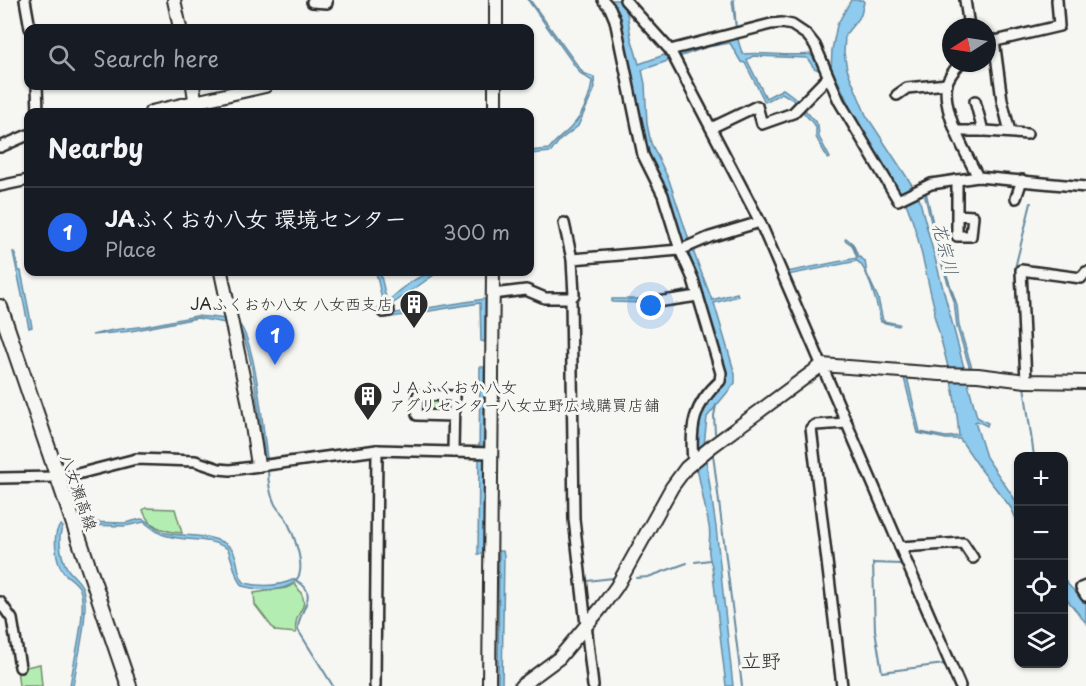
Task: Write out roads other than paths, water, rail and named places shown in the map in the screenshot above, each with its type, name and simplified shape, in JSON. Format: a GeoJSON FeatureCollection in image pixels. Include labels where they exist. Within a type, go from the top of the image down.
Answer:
{"type":"FeatureCollection","features":[{"type":"Feature","properties":{"kind":"main road","name":"八女瀬高線"},"geometry":{"type":"LineString","coordinates":[[0,307],[129,686]]}},
{"type":"Feature","properties":{"kind":"street"},"geometry":{"type":"LineString","coordinates":[[25,0],[29,24]]}},
{"type":"Feature","properties":{"kind":"street"},"geometry":{"type":"LineString","coordinates":[[174,0],[179,24]]}},
{"type":"Feature","properties":{"kind":"street"},"geometry":{"type":"LineString","coordinates":[[312,2],[327,3],[327,0]]}},
{"type":"Feature","properties":{"kind":"street"},"geometry":{"type":"LineString","coordinates":[[496,0],[496,24]]}},
{"type":"Feature","properties":{"kind":"street"},"geometry":{"type":"LineString","coordinates":[[603,0],[610,8],[615,20],[643,155],[663,195],[680,250],[698,296],[721,373],[720,381],[708,392],[692,422],[693,462]]}},
{"type":"Feature","properties":{"kind":"street"},"geometry":{"type":"LineString","coordinates":[[626,0],[670,50],[760,222],[960,686]]}},
{"type":"Feature","properties":{"kind":"street"},"geometry":{"type":"LineString","coordinates":[[965,0],[968,18]]}},
{"type":"Feature","properties":{"kind":"street"},"geometry":{"type":"LineString","coordinates":[[996,41],[1059,26],[1057,0]]}},
{"type":"Feature","properties":{"kind":"street"},"geometry":{"type":"LineString","coordinates":[[670,50],[782,22],[792,25],[807,35],[815,45],[839,101],[898,200],[931,184],[978,177],[1086,187]]}},
{"type":"Feature","properties":{"kind":"street"},"geometry":{"type":"LineString","coordinates":[[996,71],[1010,132]]}},
{"type":"Feature","properties":{"kind":"street"},"geometry":{"type":"LineString","coordinates":[[954,72],[947,84],[948,107],[956,131],[978,177]]}},
{"type":"Feature","properties":{"kind":"street"},"geometry":{"type":"LineString","coordinates":[[711,128],[757,106],[762,123],[792,112],[828,77]]}},
{"type":"Feature","properties":{"kind":"street"},"geometry":{"type":"LineString","coordinates":[[897,95],[906,88],[947,84]]}},
{"type":"Feature","properties":{"kind":"street"},"geometry":{"type":"LineString","coordinates":[[37,90],[38,108]]}},
{"type":"Feature","properties":{"kind":"street"},"geometry":{"type":"LineString","coordinates":[[194,90],[196,107],[252,90]]}},
{"type":"Feature","properties":{"kind":"street"},"geometry":{"type":"LineString","coordinates":[[495,90],[495,108]]}},
{"type":"Feature","properties":{"kind":"street"},"geometry":{"type":"LineString","coordinates":[[975,101],[983,131]]}},
{"type":"Feature","properties":{"kind":"street"},"geometry":{"type":"LineString","coordinates":[[956,131],[1028,134]]}},
{"type":"Feature","properties":{"kind":"street"},"geometry":{"type":"LineString","coordinates":[[0,147],[24,137]]}},
{"type":"Feature","properties":{"kind":"street"},"geometry":{"type":"LineString","coordinates":[[957,180],[957,215]]}},
{"type":"Feature","properties":{"kind":"street"},"geometry":{"type":"LineString","coordinates":[[1016,198],[1022,180]]}},
{"type":"Feature","properties":{"kind":"street"},"geometry":{"type":"LineString","coordinates":[[0,186],[24,181]]}},
{"type":"Feature","properties":{"kind":"street"},"geometry":{"type":"LineString","coordinates":[[572,259],[680,250],[710,237],[760,222]]}},
{"type":"Feature","properties":{"kind":"street"},"geometry":{"type":"LineString","coordinates":[[564,223],[572,259],[574,288],[574,295],[571,298],[574,519],[592,686]]}},
{"type":"Feature","properties":{"kind":"street"},"geometry":{"type":"LineString","coordinates":[[1026,381],[1021,270],[1081,278],[1086,272]]}},
{"type":"Feature","properties":{"kind":"street"},"geometry":{"type":"LineString","coordinates":[[223,276],[258,465]]}},
{"type":"Feature","properties":{"kind":"street"},"geometry":{"type":"LineString","coordinates":[[489,686],[493,276]]}},
{"type":"Feature","properties":{"kind":"street"},"geometry":{"type":"LineString","coordinates":[[493,294],[526,290],[544,298],[571,298]]}},
{"type":"Feature","properties":{"kind":"street"},"geometry":{"type":"LineString","coordinates":[[643,304],[698,296]]}},
{"type":"Feature","properties":{"kind":"street"},"geometry":{"type":"LineString","coordinates":[[521,686],[559,658],[586,628],[617,586],[672,487],[693,462],[822,365],[978,375],[1026,381],[1086,382]]}},
{"type":"Feature","properties":{"kind":"street"},"geometry":{"type":"LineString","coordinates":[[453,416],[453,452]]}},
{"type":"Feature","properties":{"kind":"street"},"geometry":{"type":"LineString","coordinates":[[842,686],[811,429],[815,425],[847,423]]}},
{"type":"Feature","properties":{"kind":"street"},"geometry":{"type":"LineString","coordinates":[[0,478],[57,478],[136,459],[195,461],[230,470],[377,450],[490,453]]}},
{"type":"Feature","properties":{"kind":"street"},"geometry":{"type":"LineString","coordinates":[[375,686],[377,450]]}},
{"type":"Feature","properties":{"kind":"street"},"geometry":{"type":"LineString","coordinates":[[900,547],[963,543],[973,558]]}},
{"type":"Feature","properties":{"kind":"street"},"geometry":{"type":"LineString","coordinates":[[1086,586],[1081,588],[1086,596]]}},
{"type":"Feature","properties":{"kind":"street"},"geometry":{"type":"LineString","coordinates":[[0,602],[12,619],[20,667]]}},
{"type":"Feature","properties":{"kind":"water"},"geometry":{"type":"Polygon","coordinates":[[[528,0],[583,73],[594,77],[595,88],[578,126],[559,141],[551,152],[534,154],[534,151],[549,149],[580,116],[592,81],[580,73],[528,0]]]}},
{"type":"Feature","properties":{"kind":"water"},"geometry":{"type":"Polygon","coordinates":[[[608,0],[620,0],[626,7],[639,64],[727,38],[736,30],[732,0],[734,0],[737,35],[743,54],[810,54],[820,65],[831,70],[837,25],[851,0],[863,0],[861,15],[845,35],[844,53],[847,69],[866,115],[918,194],[977,417],[988,423],[987,426],[975,422],[986,457],[1014,498],[1014,514],[960,439],[946,439],[918,433],[904,378],[907,377],[920,432],[946,437],[959,436],[953,390],[934,315],[935,310],[918,241],[905,201],[847,109],[849,105],[837,79],[814,68],[807,58],[753,56],[747,60],[766,98],[783,89],[794,97],[818,125],[819,137],[830,158],[828,159],[816,137],[816,127],[792,99],[782,93],[765,102],[745,63],[741,62],[730,43],[707,47],[642,70],[651,143],[669,180],[712,300],[737,293],[738,296],[714,303],[735,374],[735,383],[707,417],[704,446],[716,527],[733,686],[726,686],[709,554],[710,531],[694,444],[694,431],[700,410],[722,383],[700,292],[645,303],[612,302],[612,299],[644,299],[699,288],[646,155],[631,75],[608,0]]]}},
{"type":"Feature","properties":{"kind":"water"},"geometry":{"type":"Polygon","coordinates":[[[924,192],[926,192],[940,255],[957,305],[959,326],[972,368],[970,369],[957,327],[954,301],[939,256],[924,192]]]}},
{"type":"Feature","properties":{"kind":"water"},"geometry":{"type":"Polygon","coordinates":[[[846,238],[853,244],[858,256],[865,261],[867,274],[878,298],[883,321],[899,324],[898,326],[881,322],[869,279],[857,261],[788,275],[787,272],[857,258],[852,245],[845,240],[846,238]]]}},
{"type":"Feature","properties":{"kind":"water"},"geometry":{"type":"Polygon","coordinates":[[[13,252],[15,252],[19,271],[21,271],[32,327],[29,328],[13,252]]]}},
{"type":"Feature","properties":{"kind":"water"},"geometry":{"type":"Polygon","coordinates":[[[377,276],[381,276],[387,302],[417,278],[432,276],[388,307],[390,314],[485,299],[485,342],[481,341],[480,303],[386,318],[377,276]]]}},
{"type":"Feature","properties":{"kind":"water"},"geometry":{"type":"Polygon","coordinates":[[[196,316],[234,321],[244,331],[254,365],[267,458],[265,458],[248,350],[237,325],[197,318],[131,331],[92,335],[196,316]]]}},
{"type":"Feature","properties":{"kind":"water"},"geometry":{"type":"Polygon","coordinates":[[[480,367],[484,367],[483,554],[478,554],[480,367]]]}},
{"type":"Feature","properties":{"kind":"water"},"geometry":{"type":"Polygon","coordinates":[[[141,519],[166,533],[209,538],[224,543],[234,552],[240,575],[245,583],[271,585],[295,579],[296,581],[277,589],[242,586],[228,549],[220,545],[164,535],[144,522],[125,526],[83,525],[83,522],[125,523],[141,519]]]}},
{"type":"Feature","properties":{"kind":"water"},"geometry":{"type":"Polygon","coordinates":[[[61,525],[63,527],[60,537],[62,556],[66,567],[82,586],[85,599],[84,624],[73,686],[70,686],[81,623],[82,598],[79,587],[64,573],[59,562],[55,541],[61,525]]]}},
{"type":"Feature","properties":{"kind":"water"},"geometry":{"type":"Polygon","coordinates":[[[499,551],[503,551],[504,555],[502,686],[498,686],[499,551]]]}},
{"type":"Feature","properties":{"kind":"water"},"geometry":{"type":"Polygon","coordinates":[[[1068,584],[1086,604],[1086,623],[1068,601],[1068,584]]]}},
{"type":"Feature","properties":{"kind":"waterway"},"geometry":{"type":"LineString","coordinates":[[1021,374],[1015,268],[1031,203]]}},
{"type":"Feature","properties":{"kind":"waterway"},"geometry":{"type":"LineString","coordinates":[[1024,386],[1033,452]]}},
{"type":"Feature","properties":{"kind":"waterway"},"geometry":{"type":"LineString","coordinates":[[715,433],[716,405]]}},
{"type":"Feature","properties":{"kind":"waterway"},"geometry":{"type":"LineString","coordinates":[[844,431],[901,562],[901,564],[873,563],[875,630],[882,672],[944,664],[954,686]]}},
{"type":"Feature","properties":{"kind":"waterway"},"geometry":{"type":"LineString","coordinates":[[716,451],[713,454],[742,686]]}},
{"type":"Feature","properties":{"kind":"waterway"},"geometry":{"type":"LineString","coordinates":[[380,686],[382,457],[386,455],[443,456]]}},
{"type":"Feature","properties":{"kind":"waterway"},"geometry":{"type":"LineString","coordinates":[[268,469],[272,498],[285,517],[298,549],[300,567],[296,580]]}},
{"type":"Feature","properties":{"kind":"waterway"},"geometry":{"type":"LineString","coordinates":[[695,562],[710,560]]}},
{"type":"Feature","properties":{"kind":"waterway"},"geometry":{"type":"LineString","coordinates":[[636,578],[648,577],[687,563]]}},
{"type":"Feature","properties":{"kind":"waterway"},"geometry":{"type":"LineString","coordinates":[[587,581],[613,578]]}},
{"type":"Feature","properties":{"kind":"waterway"},"geometry":{"type":"LineString","coordinates":[[295,580],[303,585],[308,597],[298,623],[298,630],[333,686]]}},
{"type":"Feature","properties":{"kind":"place","name":"JAふくおか八女 八女西支店"},"geometry":{"type":"Point","coordinates":[414,330]}},
{"type":"Feature","properties":{"kind":"place","name":"JAふくおか八女 環境センター"},"geometry":{"type":"Point","coordinates":[275,365]}},
{"type":"Feature","properties":{"kind":"place","name":"ＪＡふくおか八女 アグリセンター八女立野広域購買店舗"},"geometry":{"type":"Point","coordinates":[368,422]}},
{"type":"Feature","properties":{"kind":"district","name":"立野"},"geometry":{"type":"Point","coordinates":[761,661]}},
{"type":"Feature","properties":{"kind":"water label","name":"花宗川"},"geometry":{"type":"Point","coordinates":[945,249]}}]}
